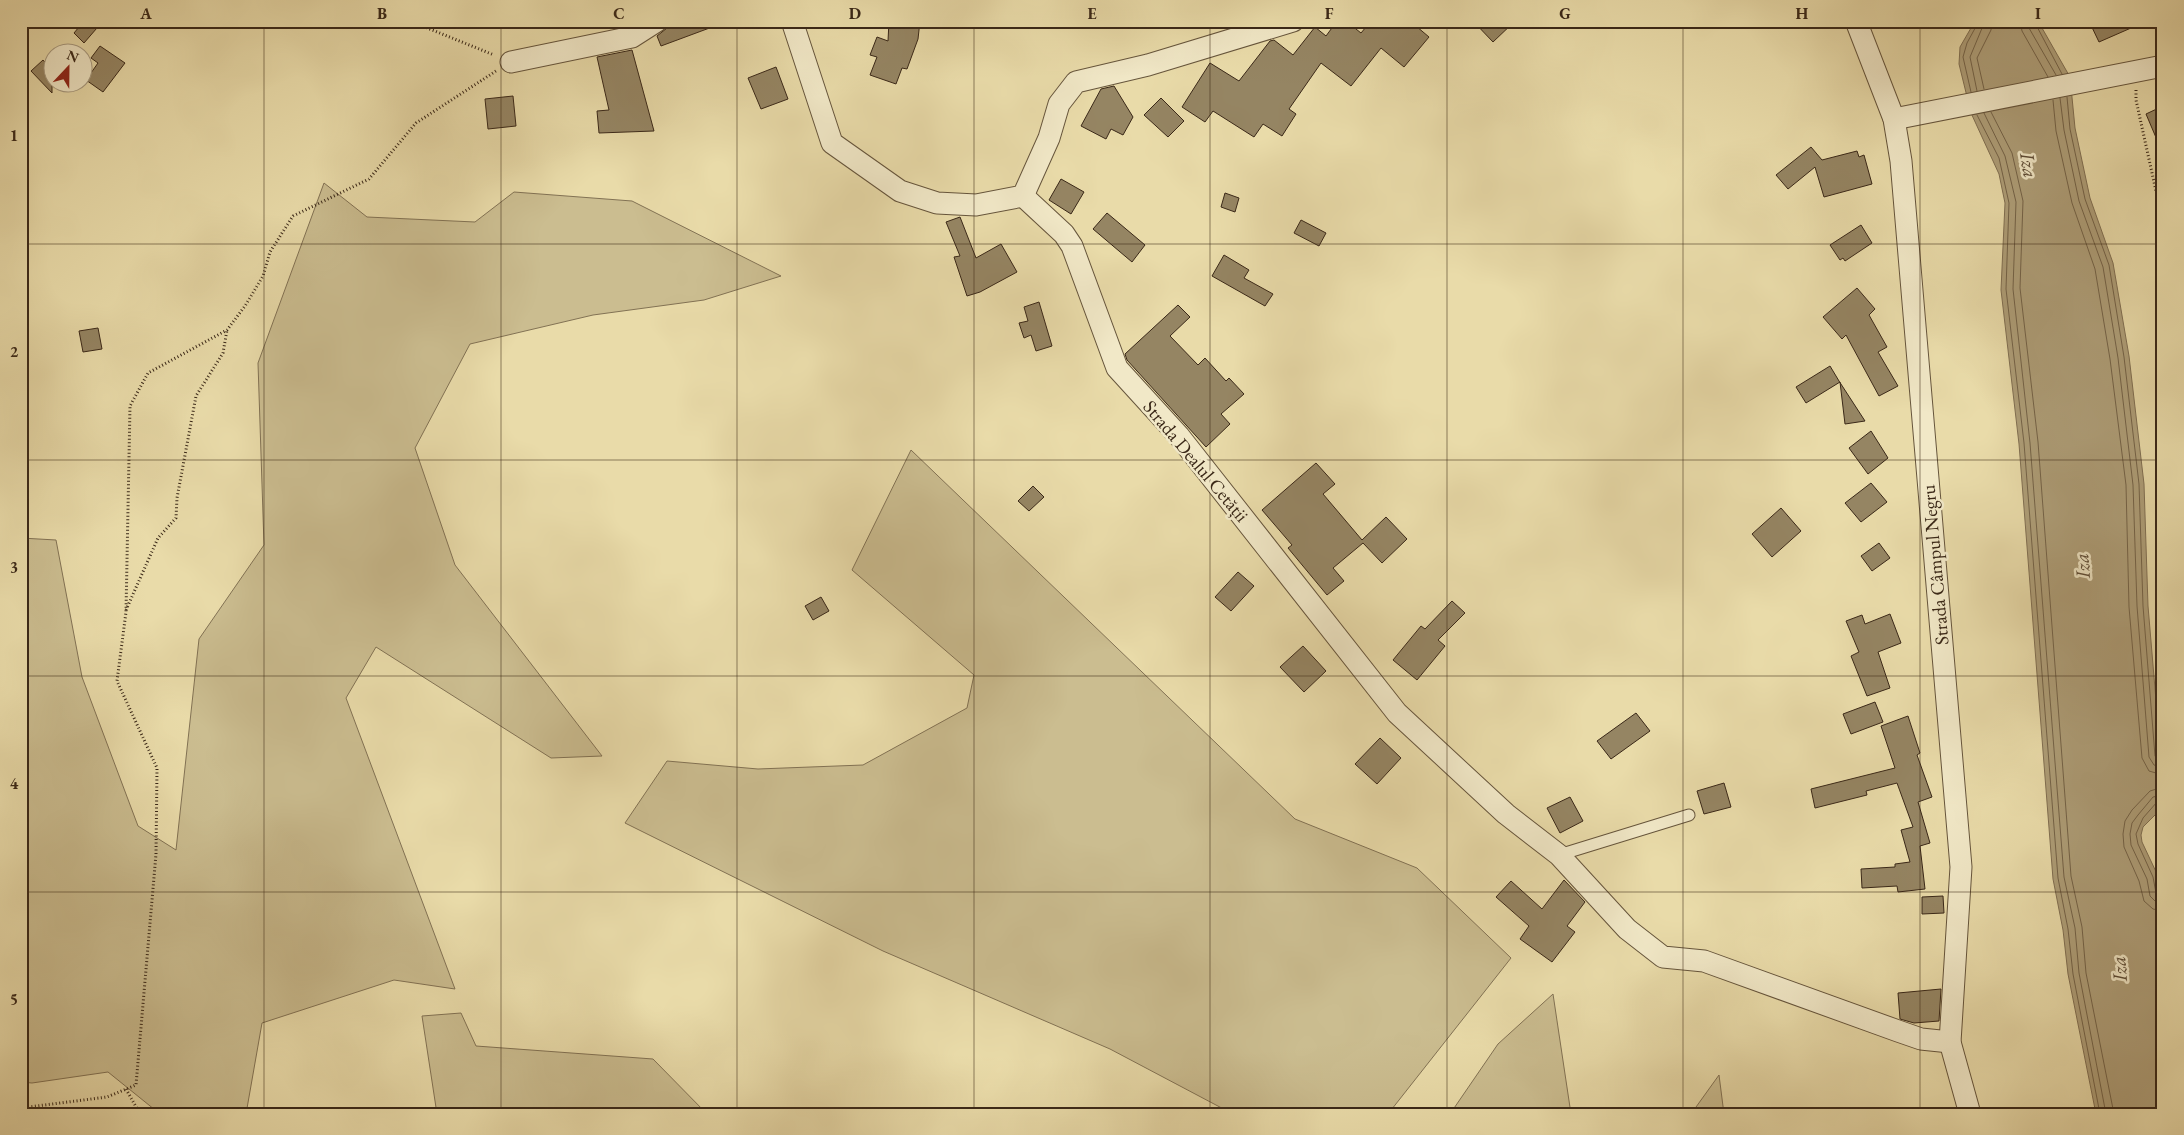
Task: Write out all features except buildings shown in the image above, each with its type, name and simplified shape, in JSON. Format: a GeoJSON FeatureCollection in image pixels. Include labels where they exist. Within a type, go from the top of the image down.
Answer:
{"type":"FeatureCollection","features":[{"type":"Feature","properties":{"kind":"street"},"geometry":{"type":"LineString","coordinates":[[511,62],[632,37],[657,21]]}},
{"type":"Feature","properties":{"kind":"street"},"geometry":{"type":"LineString","coordinates":[[792,21],[832,143],[900,191],[937,203],[976,205],[1023,196],[1048,138],[1059,104],[1076,82],[1148,65],[1293,21]]}},
{"type":"Feature","properties":{"kind":"street","name":"Strada Câmpul Negru"},"geometry":{"type":"LineString","coordinates":[[1856,21],[1894,118],[1901,161],[1961,867],[1950,1042],[1970,1114]]}},
{"type":"Feature","properties":{"kind":"street"},"geometry":{"type":"LineString","coordinates":[[1894,118],[2163,66]]}},
{"type":"Feature","properties":{"kind":"street","name":"Strada Dealul Cetății"},"geometry":{"type":"LineString","coordinates":[[1023,196],[1064,234],[1072,246],[1116,368],[1179,436],[1397,713],[1506,814],[1559,855],[1627,929],[1663,957],[1704,961],[1921,1039],[1950,1042]]}},
{"type":"Feature","properties":{"kind":"lane"},"geometry":{"type":"LineString","coordinates":[[1559,855],[1689,815]]}},
{"type":"Feature","properties":{"kind":"path"},"geometry":{"type":"LineString","coordinates":[[410,21],[511,62]]}},
{"type":"Feature","properties":{"kind":"path"},"geometry":{"type":"LineString","coordinates":[[21,1108],[107,1097],[136,1085],[156,854],[157,768],[117,681],[126,612],[130,406],[148,372],[227,330],[245,306],[263,276],[270,252],[292,216],[369,178],[416,123],[511,62]]}},
{"type":"Feature","properties":{"kind":"path"},"geometry":{"type":"LineString","coordinates":[[2142,70],[2137,84],[2136,100],[2163,223]]}},
{"type":"Feature","properties":{"kind":"path"},"geometry":{"type":"LineString","coordinates":[[126,612],[158,538],[176,518],[177,498],[196,396],[223,353],[227,330]]}},
{"type":"Feature","properties":{"kind":"path"},"geometry":{"type":"LineString","coordinates":[[126,1089],[140,1114]]}},
{"type":"Feature","properties":{"kind":"shaded area"},"geometry":{"type":"Polygon","coordinates":[[[324,183],[367,217],[475,222],[514,192],[632,201],[781,276],[704,300],[593,315],[470,344],[415,448],[455,565],[602,756],[551,758],[376,647],[346,698],[455,989],[394,980],[262,1023],[246,1114],[160,1114],[108,1072],[32,1083],[21,1082],[21,538],[56,540],[82,677],[138,826],[176,850],[199,639],[264,545],[258,363],[324,183]]]}},
{"type":"Feature","properties":{"kind":"shaded area"},"geometry":{"type":"Polygon","coordinates":[[[911,450],[1295,819],[1417,868],[1511,958],[1388,1114],[1233,1114],[1110,1049],[883,951],[625,823],[667,761],[758,769],[863,765],[967,708],[974,675],[852,570],[911,450]]]}},
{"type":"Feature","properties":{"kind":"shaded area"},"geometry":{"type":"Polygon","coordinates":[[[1553,994],[1571,1114],[1450,1114],[1498,1044],[1553,994]]]}},
{"type":"Feature","properties":{"kind":"shaded area"},"geometry":{"type":"Polygon","coordinates":[[[461,1013],[476,1046],[653,1059],[707,1114],[437,1114],[422,1016],[461,1013]]]}},
{"type":"Feature","properties":{"kind":"shaded area"},"geometry":{"type":"Polygon","coordinates":[[[1719,1075],[1724,1114],[1691,1114],[1719,1075]]]}},
{"type":"Feature","properties":{"kind":"water","name":"Iza"},"geometry":{"type":"Polygon","coordinates":[[[1975,21],[2038,21],[2070,77],[2075,128],[2090,198],[2113,263],[2129,356],[2144,484],[2148,606],[2163,783],[2161,805],[2158,812],[2143,827],[2141,835],[2142,842],[2158,876],[2163,905],[2163,1114],[2096,1114],[2068,974],[2063,930],[2053,879],[2019,444],[2001,290],[2005,203],[1999,174],[1971,113],[1959,64],[1960,47],[1975,21]]]}}]}
